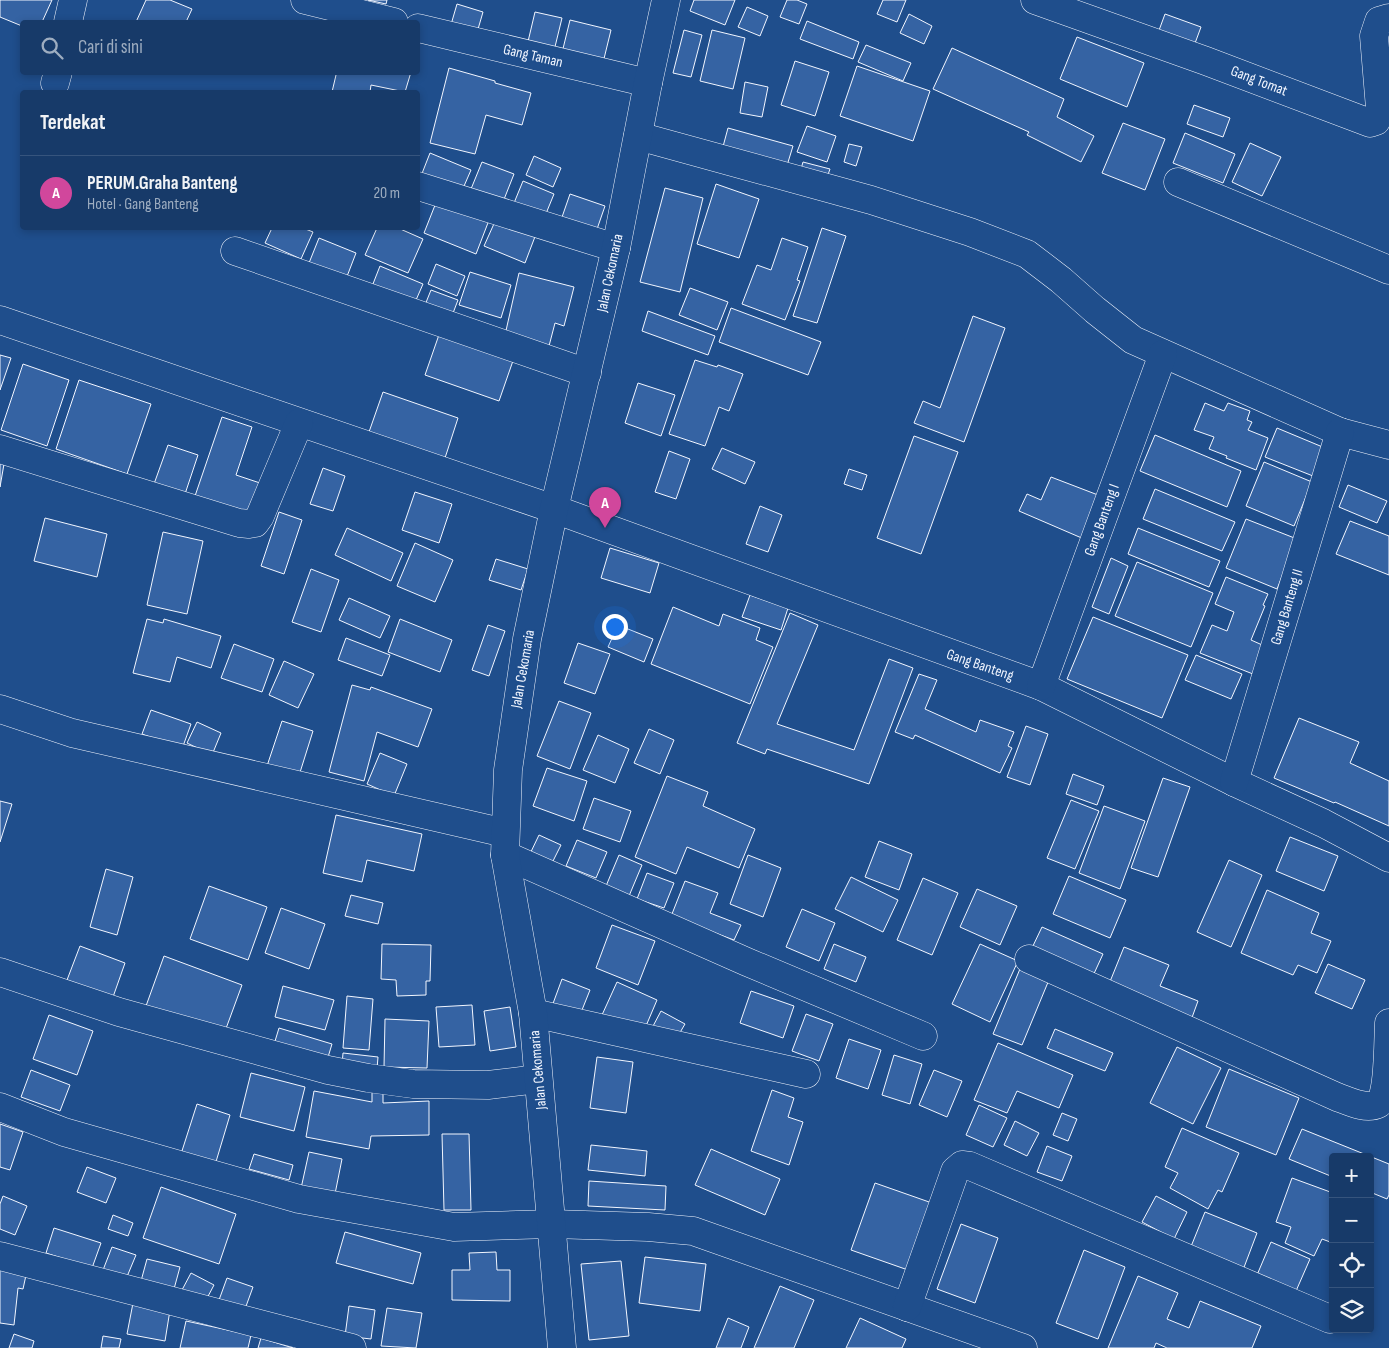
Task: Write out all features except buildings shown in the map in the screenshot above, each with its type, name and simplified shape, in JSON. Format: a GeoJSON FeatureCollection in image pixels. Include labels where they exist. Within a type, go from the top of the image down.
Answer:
{"type":"FeatureCollection","features":[{"type":"Feature","properties":{"kind":"street"},"geometry":{"type":"LineString","coordinates":[[68,20],[73,0]]}},
{"type":"Feature","properties":{"kind":"street","name":"Jalan Cekomaria"},"geometry":{"type":"LineString","coordinates":[[562,1348],[533,1013],[505,844],[508,770],[528,639],[554,509],[588,373],[616,248],[666,0]]}},
{"type":"Feature","properties":{"kind":"street","name":"Gang Tomat"},"geometry":{"type":"LineString","coordinates":[[1035,0],[1206,60],[1370,123],[1376,121],[1380,114],[1374,36],[1379,21],[1389,18]]}},
{"type":"Feature","properties":{"kind":"street"},"geometry":{"type":"LineString","coordinates":[[322,2],[387,20]]}},
{"type":"Feature","properties":{"kind":"street","name":"Gang Taman"},"geometry":{"type":"LineString","coordinates":[[420,28],[648,83]]}},
{"type":"Feature","properties":{"kind":"street"},"geometry":{"type":"LineString","coordinates":[[638,136],[871,200],[970,232],[1027,254],[1133,340],[1340,432],[1389,445]]}},
{"type":"Feature","properties":{"kind":"street"},"geometry":{"type":"LineString","coordinates":[[1178,182],[1389,270]]}},
{"type":"Feature","properties":{"kind":"street"},"geometry":{"type":"LineString","coordinates":[[420,187],[616,248]]}},
{"type":"Feature","properties":{"kind":"street"},"geometry":{"type":"LineString","coordinates":[[235,252],[588,373]]}},
{"type":"Feature","properties":{"kind":"street","name":"Gang Banteng"},"geometry":{"type":"LineString","coordinates":[[0,320],[554,509],[1041,686],[1234,782],[1323,823],[1389,858]]}},
{"type":"Feature","properties":{"kind":"street","name":"Gang Banteng I"},"geometry":{"type":"LineString","coordinates":[[1041,686],[1163,354]]}},
{"type":"Feature","properties":{"kind":"street"},"geometry":{"type":"LineString","coordinates":[[0,449],[239,523],[249,524],[256,523],[260,516],[299,423]]}},
{"type":"Feature","properties":{"kind":"street","name":"Gang Banteng II"},"geometry":{"type":"LineString","coordinates":[[1234,782],[1340,432]]}},
{"type":"Feature","properties":{"kind":"street"},"geometry":{"type":"LineString","coordinates":[[0,709],[72,733],[505,844],[738,958],[923,1036]]}},
{"type":"Feature","properties":{"kind":"street"},"geometry":{"type":"LineString","coordinates":[[1029,959],[1351,1102],[1364,1106],[1381,1102],[1385,1091],[1388,1071],[1389,1023]]}},
{"type":"Feature","properties":{"kind":"street"},"geometry":{"type":"LineString","coordinates":[[0,972],[119,1012],[344,1074],[413,1084],[488,1085],[538,1079]]}},
{"type":"Feature","properties":{"kind":"street"},"geometry":{"type":"LineString","coordinates":[[533,1013],[806,1074]]}},
{"type":"Feature","properties":{"kind":"street"},"geometry":{"type":"LineString","coordinates":[[0,1107],[64,1132],[298,1199],[454,1227],[552,1224],[648,1227],[693,1231],[1022,1348]]}},
{"type":"Feature","properties":{"kind":"street"},"geometry":{"type":"LineString","coordinates":[[907,1307],[955,1171],[962,1166],[970,1166],[1329,1319]]}},
{"type":"Feature","properties":{"kind":"street"},"geometry":{"type":"LineString","coordinates":[[0,1256],[352,1348]]}},
{"type":"Feature","properties":{"kind":"place","name":"PERUM.Graha Banteng"},"geometry":{"type":"Point","coordinates":[605,528]}}]}
